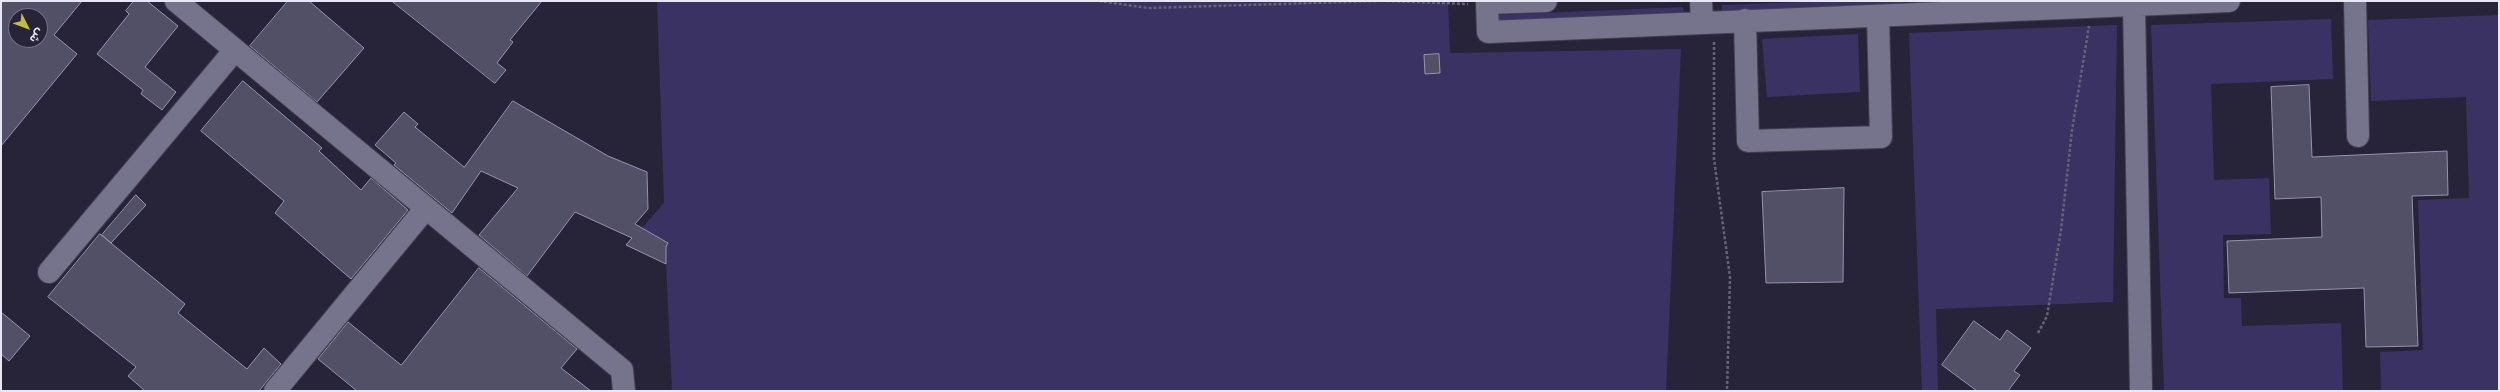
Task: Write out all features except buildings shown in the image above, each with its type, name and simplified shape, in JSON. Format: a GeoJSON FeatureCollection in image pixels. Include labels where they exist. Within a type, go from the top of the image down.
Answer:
{"type":"FeatureCollection","features":[{"type":"Feature","properties":{"kind":"street"},"geometry":{"type":"LineString","coordinates":[[176,1],[622,370],[624,391]]}},
{"type":"Feature","properties":{"kind":"street"},"geometry":{"type":"LineString","coordinates":[[1546,1],[1487,2],[1488,32],[1706,15],[1745,20],[1878,16],[1919,8],[2091,6],[2229,1]]}},
{"type":"Feature","properties":{"kind":"street"},"geometry":{"type":"LineString","coordinates":[[2355,1],[2358,136]]}},
{"type":"Feature","properties":{"kind":"street"},"geometry":{"type":"LineString","coordinates":[[2134,4],[2141,391]]}},
{"type":"Feature","properties":{"kind":"street"},"geometry":{"type":"LineString","coordinates":[[1745,20],[1748,141],[1881,137],[1878,16]]}},
{"type":"Feature","properties":{"kind":"street"},"geometry":{"type":"LineString","coordinates":[[48,272],[236,50]]}},
{"type":"Feature","properties":{"kind":"street"},"geometry":{"type":"LineString","coordinates":[[275,391],[426,208]]}},
{"type":"Feature","properties":{"kind":"path"},"geometry":{"type":"LineString","coordinates":[[1099,1],[1148,8],[1378,1]]}},
{"type":"Feature","properties":{"kind":"path"},"geometry":{"type":"LineString","coordinates":[[1387,1],[1487,2]]}},
{"type":"Feature","properties":{"kind":"path"},"geometry":{"type":"LineString","coordinates":[[2038,333],[2047,316],[2061,230],[2072,130],[2087,44],[2091,6]]}},
{"type":"Feature","properties":{"kind":"path"},"geometry":{"type":"LineString","coordinates":[[1706,15],[1714,158],[1730,277],[1727,391]]}},
{"type":"Feature","properties":{"kind":"shaded area"},"geometry":{"type":"Polygon","coordinates":[[[657,1],[1448,1],[1450,53],[1681,49],[1666,391],[672,391],[665,241],[642,228],[664,203],[657,1]]]}},
{"type":"Feature","properties":{"kind":"shaded area"},"geometry":{"type":"Polygon","coordinates":[[[1828,1],[1901,1],[1902,4],[1722,11],[1722,5],[1828,1]]]}},
{"type":"Feature","properties":{"kind":"shaded area"},"geometry":{"type":"Polygon","coordinates":[[[1683,7],[1684,12],[1494,21],[1494,15],[1683,7]]]}},
{"type":"Feature","properties":{"kind":"shaded area"},"geometry":{"type":"Polygon","coordinates":[[[2499,15],[2499,391],[2381,391],[2380,352],[2423,350],[2418,200],[2469,198],[2466,97],[2371,101],[2368,20],[2499,15]]]}},
{"type":"Feature","properties":{"kind":"shaded area"},"geometry":{"type":"Polygon","coordinates":[[[2331,19],[2333,79],[2211,84],[2214,180],[2269,178],[2271,234],[2223,235],[2224,298],[2241,298],[2242,326],[2341,323],[2343,391],[2164,391],[2151,25],[2331,19]]]}},
{"type":"Feature","properties":{"kind":"shaded area"},"geometry":{"type":"Polygon","coordinates":[[[2117,25],[2113,302],[1936,309],[1938,391],[1922,391],[1909,33],[2117,25]]]}},
{"type":"Feature","properties":{"kind":"shaded area"},"geometry":{"type":"Polygon","coordinates":[[[1858,34],[1860,92],[1767,97],[1762,39],[1858,34]]]}}]}
